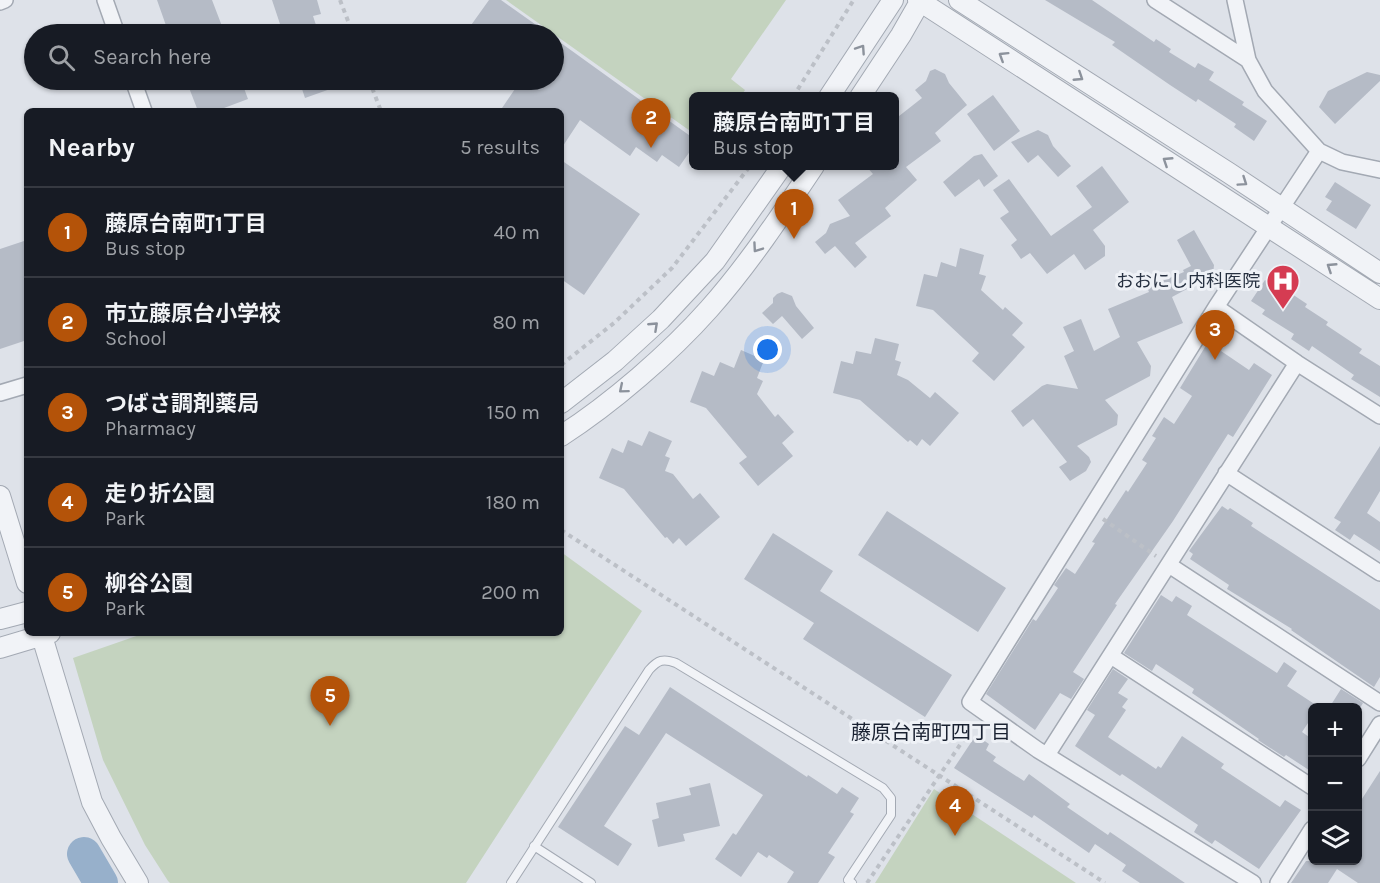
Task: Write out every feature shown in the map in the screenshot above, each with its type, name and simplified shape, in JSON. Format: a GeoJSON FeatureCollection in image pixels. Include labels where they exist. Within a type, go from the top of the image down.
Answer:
{"type":"FeatureCollection","features":[{"type":"Feature","properties":{"kind":"street"},"geometry":{"type":"LineString","coordinates":[[0,2],[5,0]]}},
{"type":"Feature","properties":{"kind":"street"},"geometry":{"type":"LineString","coordinates":[[105,0],[113,24]]}},
{"type":"Feature","properties":{"kind":"street"},"geometry":{"type":"LineString","coordinates":[[832,92],[893,0]]}},
{"type":"Feature","properties":{"kind":"street"},"geometry":{"type":"LineString","coordinates":[[959,0],[1380,273]]}},
{"type":"Feature","properties":{"kind":"street"},"geometry":{"type":"LineString","coordinates":[[1155,0],[1248,60]]}},
{"type":"Feature","properties":{"kind":"street"},"geometry":{"type":"LineString","coordinates":[[1235,0],[1248,60],[1265,91],[1319,151],[1342,162],[1380,170]]}},
{"type":"Feature","properties":{"kind":"street"},"geometry":{"type":"LineString","coordinates":[[863,92],[920,1],[1380,299]]}},
{"type":"Feature","properties":{"kind":"street"},"geometry":{"type":"LineString","coordinates":[[137,90],[143,108]]}},
{"type":"Feature","properties":{"kind":"street"},"geometry":{"type":"LineString","coordinates":[[1253,883],[1047,755],[970,702],[1216,307],[1319,151]]}},
{"type":"Feature","properties":{"kind":"street"},"geometry":{"type":"LineString","coordinates":[[564,401],[615,361],[661,319],[715,261],[779,170]]}},
{"type":"Feature","properties":{"kind":"street"},"geometry":{"type":"LineString","coordinates":[[564,434],[642,372],[709,309],[745,265],[811,170]]}},
{"type":"Feature","properties":{"kind":"street"},"geometry":{"type":"LineString","coordinates":[[1216,307],[1297,363],[1380,416]]}},
{"type":"Feature","properties":{"kind":"street"},"geometry":{"type":"LineString","coordinates":[[1047,755],[1297,363]]}},
{"type":"Feature","properties":{"kind":"street"},"geometry":{"type":"LineString","coordinates":[[0,393],[24,386]]}},
{"type":"Feature","properties":{"kind":"street"},"geometry":{"type":"LineString","coordinates":[[1226,473],[1380,573]]}},
{"type":"Feature","properties":{"kind":"street"},"geometry":{"type":"LineString","coordinates":[[0,496],[24,573]]}},
{"type":"Feature","properties":{"kind":"street"},"geometry":{"type":"LineString","coordinates":[[1169,565],[1380,703]]}},
{"type":"Feature","properties":{"kind":"street"},"geometry":{"type":"LineString","coordinates":[[0,619],[24,613]]}},
{"type":"Feature","properties":{"kind":"street"},"geometry":{"type":"LineString","coordinates":[[0,648],[39,636]]}},
{"type":"Feature","properties":{"kind":"street"},"geometry":{"type":"LineString","coordinates":[[46,636],[92,802],[138,883]]}},
{"type":"Feature","properties":{"kind":"street"},"geometry":{"type":"LineString","coordinates":[[1111,656],[1308,783]]}},
{"type":"Feature","properties":{"kind":"street"},"geometry":{"type":"LineString","coordinates":[[1359,757],[1380,724]]}},
{"type":"Feature","properties":{"kind":"street"},"geometry":{"type":"LineString","coordinates":[[1278,883],[1308,835]]}},
{"type":"Feature","properties":{"kind":"lane"},"geometry":{"type":"LineString","coordinates":[[510,883],[649,670],[658,661],[665,659],[676,663],[883,788],[891,798],[891,815],[848,880],[852,883]]}},
{"type":"Feature","properties":{"kind":"lane"},"geometry":{"type":"LineString","coordinates":[[534,846],[591,883]]}},
{"type":"Feature","properties":{"kind":"path"},"geometry":{"type":"LineString","coordinates":[[340,0],[349,24]]}},
{"type":"Feature","properties":{"kind":"path"},"geometry":{"type":"LineString","coordinates":[[796,92],[853,1]]}},
{"type":"Feature","properties":{"kind":"path"},"geometry":{"type":"LineString","coordinates":[[373,90],[380,108]]}},
{"type":"Feature","properties":{"kind":"path"},"geometry":{"type":"LineString","coordinates":[[564,363],[614,323],[672,268],[746,170]]}},
{"type":"Feature","properties":{"kind":"path"},"geometry":{"type":"LineString","coordinates":[[1089,510],[1169,565]]}},
{"type":"Feature","properties":{"kind":"path"},"geometry":{"type":"LineString","coordinates":[[564,532],[1103,882]]}},
{"type":"Feature","properties":{"kind":"path"},"geometry":{"type":"LineString","coordinates":[[867,883],[982,711]]}},
{"type":"Feature","properties":{"kind":"green space"},"geometry":{"type":"Polygon","coordinates":[[[506,0],[786,0],[731,79],[745,90],[744,92],[689,92],[689,130],[564,41],[564,24],[540,24],[506,0]]]}},
{"type":"Feature","properties":{"kind":"green space"},"geometry":{"type":"Polygon","coordinates":[[[564,554],[642,611],[466,883],[170,883],[145,845],[103,760],[73,658],[136,636],[564,636],[564,554]]]}},
{"type":"Feature","properties":{"kind":"green space"},"geometry":{"type":"Polygon","coordinates":[[[934,789],[1076,883],[875,883],[934,789]]]}},
{"type":"Feature","properties":{"kind":"building"},"geometry":{"type":"Polygon","coordinates":[[[157,0],[212,0],[221,24],[165,24],[157,0]]]}},
{"type":"Feature","properties":{"kind":"building"},"geometry":{"type":"Polygon","coordinates":[[[272,0],[317,0],[321,14],[313,16],[316,24],[280,24],[272,0]]]}},
{"type":"Feature","properties":{"kind":"building"},"geometry":{"type":"Polygon","coordinates":[[[489,0],[501,0],[535,24],[472,24],[489,0]]]}},
{"type":"Feature","properties":{"kind":"building"},"geometry":{"type":"Polygon","coordinates":[[[1045,0],[1092,0],[1154,42],[1156,39],[1171,49],[1169,52],[1195,68],[1198,63],[1214,72],[1209,80],[1244,102],[1242,105],[1267,121],[1254,141],[1234,127],[1236,124],[1198,99],[1196,102],[1112,45],[1115,42],[1045,0]]]}},
{"type":"Feature","properties":{"kind":"building"},"geometry":{"type":"Polygon","coordinates":[[[564,45],[689,135],[689,153],[679,167],[662,155],[657,162],[636,147],[630,156],[580,120],[564,144],[564,108],[502,108],[514,90],[564,90],[564,45]]]}},
{"type":"Feature","properties":{"kind":"building"},"geometry":{"type":"Polygon","coordinates":[[[935,69],[945,74],[949,83],[967,105],[935,133],[941,141],[906,167],[917,180],[885,208],[891,216],[855,243],[867,257],[855,268],[835,246],[825,254],[815,242],[826,233],[830,224],[850,216],[838,200],[873,174],[869,170],[899,170],[899,116],[922,98],[915,90],[926,81],[930,71],[935,69]]]}},
{"type":"Feature","properties":{"kind":"building"},"geometry":{"type":"Polygon","coordinates":[[[1367,72],[1380,75],[1380,81],[1335,124],[1319,107],[1328,91],[1367,72]]]}},
{"type":"Feature","properties":{"kind":"building"},"geometry":{"type":"Polygon","coordinates":[[[190,90],[245,90],[248,99],[224,108],[197,108],[190,90]]]}},
{"type":"Feature","properties":{"kind":"building"},"geometry":{"type":"Polygon","coordinates":[[[302,90],[328,90],[305,98],[302,90]]]}},
{"type":"Feature","properties":{"kind":"building"},"geometry":{"type":"Polygon","coordinates":[[[993,95],[1020,131],[994,151],[967,114],[993,95]]]}},
{"type":"Feature","properties":{"kind":"building"},"geometry":{"type":"Polygon","coordinates":[[[1038,130],[1048,135],[1053,146],[1071,166],[1058,177],[1038,155],[1028,163],[1011,142],[1038,130]]]}},
{"type":"Feature","properties":{"kind":"building"},"geometry":{"type":"Polygon","coordinates":[[[982,154],[998,176],[984,187],[979,179],[955,197],[943,182],[974,156],[982,154]]]}},
{"type":"Feature","properties":{"kind":"building"},"geometry":{"type":"Polygon","coordinates":[[[564,162],[640,214],[584,295],[564,281],[564,162]]]}},
{"type":"Feature","properties":{"kind":"building"},"geometry":{"type":"Polygon","coordinates":[[[1102,166],[1129,202],[1093,230],[1105,246],[1105,256],[1085,270],[1074,254],[1047,274],[1030,253],[1021,259],[1011,245],[1017,240],[1000,218],[1009,212],[993,190],[1009,179],[1051,236],[1092,207],[1076,186],[1102,166]]]}},
{"type":"Feature","properties":{"kind":"building"},"geometry":{"type":"Polygon","coordinates":[[[1335,182],[1371,205],[1356,229],[1326,210],[1332,201],[1325,197],[1335,182]]]}},
{"type":"Feature","properties":{"kind":"building"},"geometry":{"type":"Polygon","coordinates":[[[1194,230],[1214,265],[1213,275],[1172,297],[1183,323],[1137,342],[1151,366],[1150,376],[1105,400],[1118,415],[1117,425],[1077,446],[1091,462],[1086,471],[1070,481],[1059,467],[1067,462],[1033,419],[1023,427],[1011,411],[1047,384],[1078,389],[1064,356],[1074,351],[1063,327],[1081,319],[1094,351],[1120,337],[1108,309],[1149,292],[1147,287],[1184,272],[1183,270],[1191,266],[1177,240],[1194,230]]]}},
{"type":"Feature","properties":{"kind":"building"},"geometry":{"type":"Polygon","coordinates":[[[24,241],[24,341],[0,349],[0,249],[24,241]]]}},
{"type":"Feature","properties":{"kind":"building"},"geometry":{"type":"Polygon","coordinates":[[[960,248],[984,255],[979,274],[986,276],[981,290],[1003,310],[1005,307],[1023,323],[1012,335],[1025,347],[994,381],[972,361],[979,353],[933,310],[916,306],[924,274],[937,277],[941,262],[956,267],[960,248]]]}},
{"type":"Feature","properties":{"kind":"building"},"geometry":{"type":"Polygon","coordinates":[[[1265,280],[1278,289],[1280,286],[1307,304],[1305,307],[1328,322],[1326,325],[1362,349],[1359,353],[1380,366],[1380,397],[1351,379],[1354,375],[1312,346],[1309,351],[1291,339],[1294,334],[1262,314],[1265,310],[1251,301],[1265,280]]]}},
{"type":"Feature","properties":{"kind":"building"},"geometry":{"type":"Polygon","coordinates":[[[782,292],[792,296],[796,306],[814,328],[802,339],[782,316],[773,324],[762,313],[773,303],[773,298],[782,292]]]}},
{"type":"Feature","properties":{"kind":"building"},"geometry":{"type":"Polygon","coordinates":[[[1213,334],[1226,342],[1221,351],[1249,370],[1254,363],[1272,375],[1233,437],[1228,434],[1173,521],[1115,604],[1117,605],[1073,672],[1084,679],[1071,699],[1060,693],[1035,730],[986,694],[1033,619],[1036,621],[1058,588],[1054,585],[1066,568],[1075,574],[1095,543],[1092,542],[1126,490],[1128,492],[1147,463],[1142,460],[1156,438],[1152,436],[1164,417],[1174,424],[1192,396],[1180,388],[1213,334]]]}},
{"type":"Feature","properties":{"kind":"building"},"geometry":{"type":"Polygon","coordinates":[[[875,338],[899,344],[895,360],[901,362],[897,375],[908,380],[930,398],[935,392],[959,413],[930,446],[922,439],[917,446],[910,440],[908,442],[860,400],[833,393],[841,361],[853,364],[856,351],[871,354],[875,338]]]}},
{"type":"Feature","properties":{"kind":"building"},"geometry":{"type":"Polygon","coordinates":[[[741,350],[764,360],[757,378],[763,381],[757,394],[775,417],[778,414],[794,432],[782,443],[793,456],[758,486],[739,463],[747,457],[706,408],[690,402],[702,371],[714,376],[720,362],[734,368],[741,350]]]}},
{"type":"Feature","properties":{"kind":"building"},"geometry":{"type":"Polygon","coordinates":[[[649,431],[672,441],[665,456],[670,458],[665,471],[673,474],[693,499],[700,493],[720,517],[686,546],[679,538],[673,544],[667,537],[665,538],[624,489],[599,478],[612,448],[623,453],[628,440],[642,446],[649,431]]]}},
{"type":"Feature","properties":{"kind":"building"},"geometry":{"type":"Polygon","coordinates":[[[1380,446],[1380,491],[1367,513],[1380,522],[1380,551],[1354,534],[1350,540],[1335,530],[1341,522],[1334,518],[1380,446]]]}},
{"type":"Feature","properties":{"kind":"building"},"geometry":{"type":"Polygon","coordinates":[[[1222,506],[1228,510],[1230,508],[1253,523],[1251,526],[1380,610],[1380,677],[1374,687],[1292,629],[1227,589],[1229,585],[1190,559],[1193,554],[1189,551],[1222,506]]]}},
{"type":"Feature","properties":{"kind":"building"},"geometry":{"type":"Polygon","coordinates":[[[887,511],[1006,588],[978,632],[858,555],[887,511]]]}},
{"type":"Feature","properties":{"kind":"building"},"geometry":{"type":"Polygon","coordinates":[[[773,533],[833,571],[820,591],[952,675],[925,717],[803,639],[814,623],[744,579],[773,533]]]}},
{"type":"Feature","properties":{"kind":"building"},"geometry":{"type":"Polygon","coordinates":[[[1161,595],[1172,602],[1176,596],[1192,606],[1187,615],[1277,673],[1284,662],[1297,671],[1287,686],[1313,703],[1308,703],[1308,723],[1302,732],[1308,736],[1308,769],[1258,740],[1192,693],[1194,689],[1156,664],[1152,671],[1124,653],[1161,595]]]}},
{"type":"Feature","properties":{"kind":"building"},"geometry":{"type":"Polygon","coordinates":[[[1113,669],[1128,679],[1118,693],[1128,699],[1122,707],[1126,710],[1108,737],[1156,769],[1158,766],[1161,768],[1182,736],[1224,764],[1221,768],[1280,807],[1285,800],[1301,810],[1259,869],[1215,840],[1212,844],[1194,832],[1198,825],[1122,774],[1120,776],[1075,746],[1095,715],[1087,710],[1113,669]]]}},
{"type":"Feature","properties":{"kind":"building"},"geometry":{"type":"Polygon","coordinates":[[[670,687],[807,777],[808,775],[837,794],[842,787],[859,798],[850,812],[854,814],[828,853],[835,857],[818,883],[787,883],[794,872],[769,855],[767,858],[758,852],[741,877],[715,859],[733,833],[736,835],[763,795],[666,733],[604,826],[632,844],[618,866],[558,827],[625,726],[639,735],[670,687]]]}},
{"type":"Feature","properties":{"kind":"building"},"geometry":{"type":"Polygon","coordinates":[[[1341,689],[1363,703],[1362,705],[1332,703],[1341,689]]]}},
{"type":"Feature","properties":{"kind":"building"},"geometry":{"type":"Polygon","coordinates":[[[976,735],[989,744],[986,750],[996,757],[993,761],[1024,781],[1029,774],[1070,804],[1067,807],[1108,835],[1110,832],[1185,883],[1140,883],[1122,871],[1126,865],[1095,844],[1089,853],[1034,815],[1032,818],[954,768],[976,735]]]}},
{"type":"Feature","properties":{"kind":"building"},"geometry":{"type":"Polygon","coordinates":[[[1380,771],[1380,883],[1358,883],[1337,869],[1328,883],[1291,883],[1306,861],[1308,865],[1362,865],[1362,799],[1380,771]]]}},
{"type":"Feature","properties":{"kind":"building"},"geometry":{"type":"Polygon","coordinates":[[[710,783],[720,826],[683,834],[685,841],[658,847],[652,820],[659,818],[656,803],[691,795],[689,788],[710,783]]]}},
{"type":"Feature","properties":{"kind":"waterway"},"geometry":{"type":"LineString","coordinates":[[84,854],[101,883]]}},
{"type":"Feature","properties":{"kind":"place","name":"市立藤原台小学校"},"geometry":{"type":"Point","coordinates":[651,148]}},
{"type":"Feature","properties":{"kind":"place","name":"藤原台南町1丁目"},"geometry":{"type":"Point","coordinates":[794,239]}},
{"type":"Feature","properties":{"kind":"place","name":"おおにし内科医院"},"geometry":{"type":"Point","coordinates":[1283,310]}},
{"type":"Feature","properties":{"kind":"place","name":"つばさ調剤薬局"},"geometry":{"type":"Point","coordinates":[1215,360]}},
{"type":"Feature","properties":{"kind":"place","name":"柳谷公園"},"geometry":{"type":"Point","coordinates":[330,726]}},
{"type":"Feature","properties":{"kind":"place","name":"走り折公園"},"geometry":{"type":"Point","coordinates":[955,836]}},
{"type":"Feature","properties":{"kind":"district","name":"藤原台南町四丁目"},"geometry":{"type":"Point","coordinates":[931,732]}}]}
